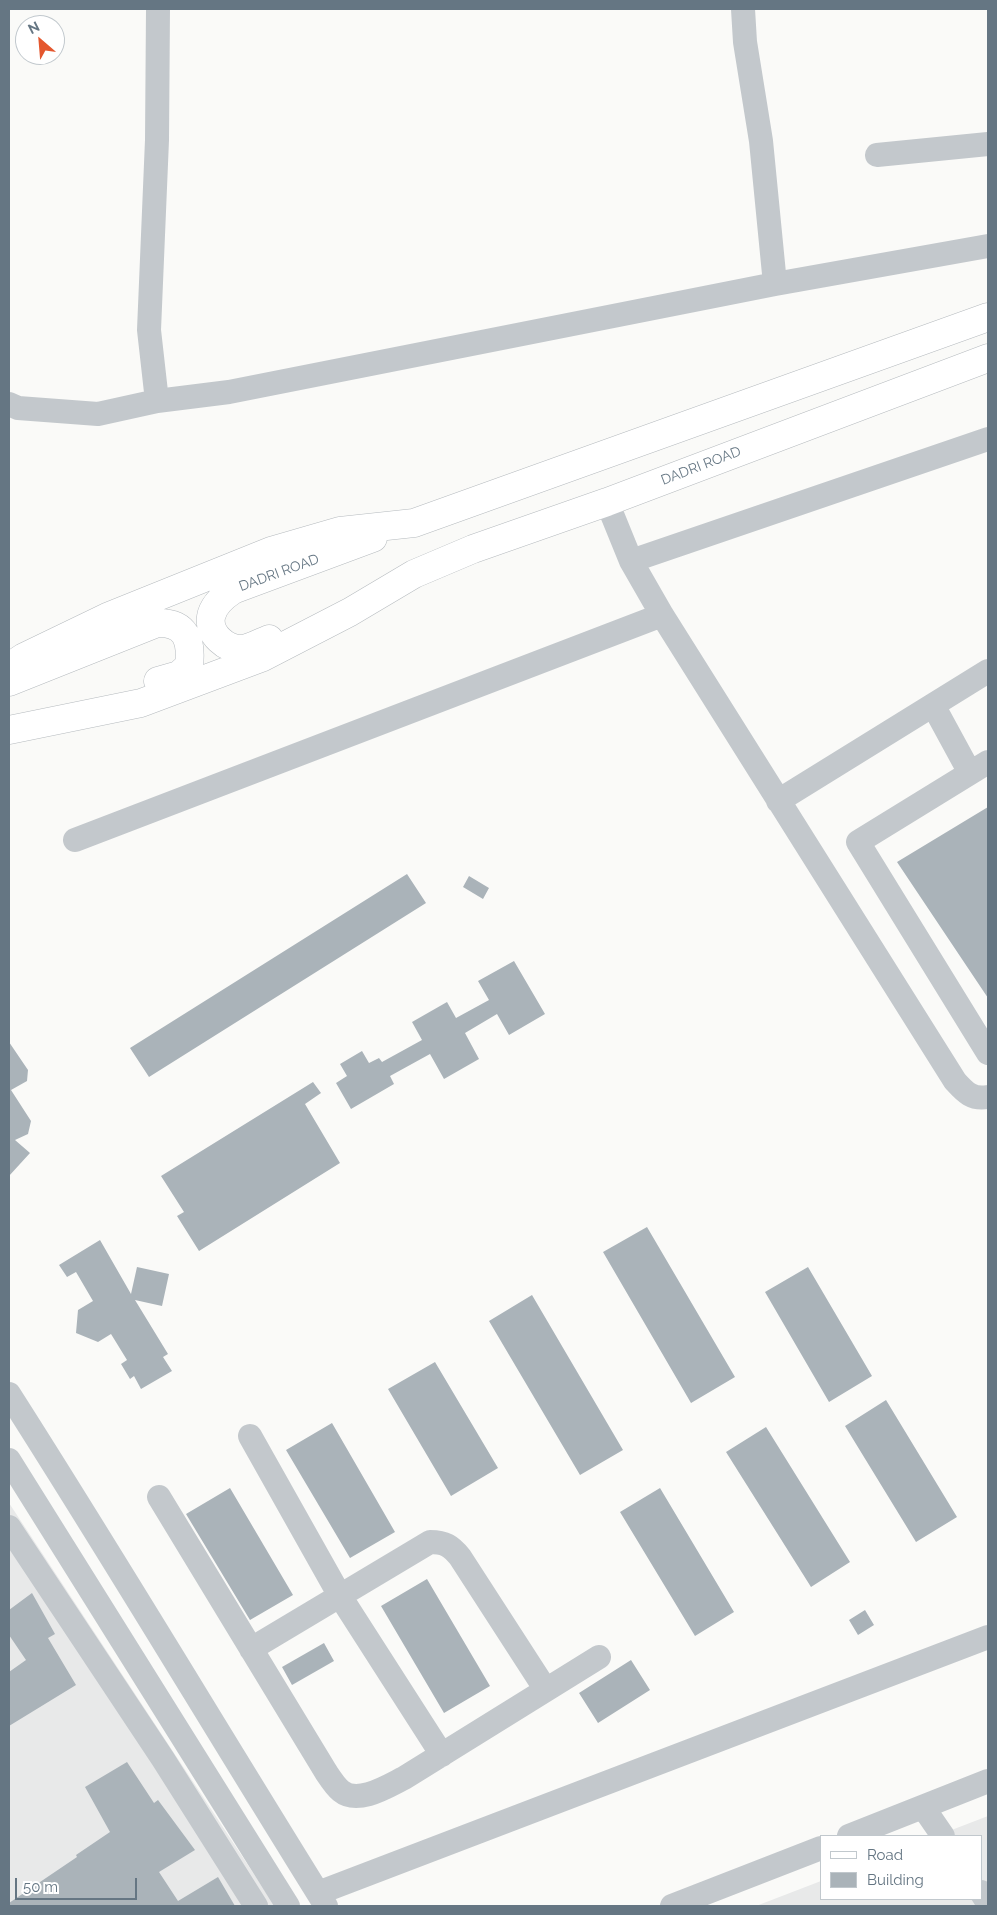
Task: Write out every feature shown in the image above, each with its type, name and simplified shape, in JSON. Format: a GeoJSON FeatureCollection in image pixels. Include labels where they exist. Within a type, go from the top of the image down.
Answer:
{"type":"FeatureCollection","features":[{"type":"Feature","properties":{"kind":"main road","name":"DADRI ROAD"},"geometry":{"type":"LineString","coordinates":[[988,317],[233,590],[220,599],[211,617],[213,633],[226,646],[243,649],[284,633],[336,605],[473,549],[607,502],[988,358]]}},
{"type":"Feature","properties":{"kind":"main road","name":"DADRI ROAD"},"geometry":{"type":"LineString","coordinates":[[9,666],[24,656],[107,617],[271,551],[340,531],[414,523]]}},
{"type":"Feature","properties":{"kind":"main road","name":"DADRI ROAD"},"geometry":{"type":"LineString","coordinates":[[9,728],[141,703],[261,658],[350,612],[414,574]]}},
{"type":"Feature","properties":{"kind":"main road","name":"DADRI ROAD"},"geometry":{"type":"LineString","coordinates":[[9,682],[157,623],[172,623],[182,630],[190,642],[189,666],[179,675],[73,703],[9,728]]}},
{"type":"Feature","properties":{"kind":"street"},"geometry":{"type":"LineString","coordinates":[[157,401],[149,330],[157,140],[158,9]]}},
{"type":"Feature","properties":{"kind":"street"},"geometry":{"type":"LineString","coordinates":[[743,9],[745,42],[761,141],[775,284]]}},
{"type":"Feature","properties":{"kind":"street"},"geometry":{"type":"LineString","coordinates":[[877,155],[988,144]]}},
{"type":"Feature","properties":{"kind":"street"},"geometry":{"type":"LineString","coordinates":[[9,404],[18,408],[98,414],[157,401],[229,392],[775,284],[988,246]]}},
{"type":"Feature","properties":{"kind":"street"},"geometry":{"type":"LineString","coordinates":[[631,561],[988,439]]}},
{"type":"Feature","properties":{"kind":"street"},"geometry":{"type":"LineString","coordinates":[[607,502],[631,561],[662,615],[955,1081],[965,1093],[978,1099],[988,1097]]}},
{"type":"Feature","properties":{"kind":"street"},"geometry":{"type":"LineString","coordinates":[[75,840],[662,615]]}},
{"type":"Feature","properties":{"kind":"street"},"geometry":{"type":"LineString","coordinates":[[778,801],[988,671]]}},
{"type":"Feature","properties":{"kind":"street"},"geometry":{"type":"LineString","coordinates":[[934,705],[979,768],[858,842],[988,1053]]}},
{"type":"Feature","properties":{"kind":"street"},"geometry":{"type":"LineString","coordinates":[[9,1394],[108,1549],[215,1728],[322,1900],[988,1637]]}},
{"type":"Feature","properties":{"kind":"street"},"geometry":{"type":"LineString","coordinates":[[250,1436],[340,1596],[442,1755]]}},
{"type":"Feature","properties":{"kind":"street"},"geometry":{"type":"LineString","coordinates":[[9,1460],[288,1906]]}},
{"type":"Feature","properties":{"kind":"street"},"geometry":{"type":"LineString","coordinates":[[159,1497],[326,1772],[341,1792],[353,1795],[372,1793],[404,1778],[599,1657]]}},
{"type":"Feature","properties":{"kind":"street"},"geometry":{"type":"LineString","coordinates":[[9,1526],[153,1743],[256,1906]]}},
{"type":"Feature","properties":{"kind":"street"},"geometry":{"type":"LineString","coordinates":[[251,1650],[430,1542],[441,1542],[451,1546],[460,1558],[546,1690]]}},
{"type":"Feature","properties":{"kind":"street"},"geometry":{"type":"LineString","coordinates":[[852,1835],[988,1781]]}},
{"type":"Feature","properties":{"kind":"street"},"geometry":{"type":"LineString","coordinates":[[923,1807],[942,1835]]}},
{"type":"Feature","properties":{"kind":"street"},"geometry":{"type":"LineString","coordinates":[[672,1906],[706,1901],[820,1848]]}},
{"type":"Feature","properties":{"kind":"shaded area"},"geometry":{"type":"Polygon","coordinates":[[[9,1503],[275,1906],[9,1906],[9,1503]]]}},
{"type":"Feature","properties":{"kind":"shaded area"},"geometry":{"type":"Polygon","coordinates":[[[988,1816],[988,1906],[756,1906],[820,1881],[820,1900],[982,1900],[982,1835],[939,1835],[988,1816]]]}},
{"type":"Feature","properties":{"kind":"building"},"geometry":{"type":"Polygon","coordinates":[[[988,807],[988,998],[897,862],[988,807]]]}},
{"type":"Feature","properties":{"kind":"building"},"geometry":{"type":"Polygon","coordinates":[[[407,874],[426,903],[149,1077],[130,1048],[407,874]]]}},
{"type":"Feature","properties":{"kind":"building"},"geometry":{"type":"Polygon","coordinates":[[[469,876],[489,888],[483,899],[463,887],[469,876]]]}},
{"type":"Feature","properties":{"kind":"building"},"geometry":{"type":"Polygon","coordinates":[[[514,961],[545,1014],[509,1035],[497,1014],[465,1033],[479,1059],[444,1079],[430,1054],[390,1076],[394,1084],[351,1109],[336,1083],[347,1076],[340,1064],[362,1051],[369,1063],[379,1058],[382,1062],[422,1040],[412,1022],[447,1002],[456,1018],[489,1000],[478,981],[514,961]]]}},
{"type":"Feature","properties":{"kind":"building"},"geometry":{"type":"Polygon","coordinates":[[[9,1042],[28,1070],[27,1081],[11,1090],[31,1121],[28,1134],[15,1140],[30,1153],[9,1176],[9,1042]]]}},
{"type":"Feature","properties":{"kind":"building"},"geometry":{"type":"Polygon","coordinates":[[[313,1082],[321,1093],[305,1104],[340,1163],[199,1251],[177,1216],[184,1212],[161,1176],[313,1082]]]}},
{"type":"Feature","properties":{"kind":"building"},"geometry":{"type":"Polygon","coordinates":[[[647,1227],[735,1377],[691,1403],[603,1252],[647,1227]]]}},
{"type":"Feature","properties":{"kind":"building"},"geometry":{"type":"Polygon","coordinates":[[[100,1240],[131,1294],[137,1267],[169,1274],[162,1306],[135,1300],[168,1354],[163,1357],[172,1371],[141,1389],[134,1376],[130,1379],[121,1364],[127,1360],[111,1334],[98,1342],[76,1333],[78,1310],[93,1301],[76,1272],[67,1277],[59,1265],[100,1240]]]}},
{"type":"Feature","properties":{"kind":"building"},"geometry":{"type":"Polygon","coordinates":[[[808,1267],[872,1376],[829,1402],[765,1292],[808,1267]]]}},
{"type":"Feature","properties":{"kind":"building"},"geometry":{"type":"Polygon","coordinates":[[[532,1295],[623,1450],[580,1475],[489,1321],[532,1295]]]}},
{"type":"Feature","properties":{"kind":"building"},"geometry":{"type":"Polygon","coordinates":[[[435,1362],[498,1468],[451,1496],[388,1389],[435,1362]]]}},
{"type":"Feature","properties":{"kind":"building"},"geometry":{"type":"Polygon","coordinates":[[[886,1400],[957,1517],[916,1542],[845,1426],[886,1400]]]}},
{"type":"Feature","properties":{"kind":"building"},"geometry":{"type":"Polygon","coordinates":[[[332,1423],[395,1532],[350,1558],[286,1450],[332,1423]]]}},
{"type":"Feature","properties":{"kind":"building"},"geometry":{"type":"Polygon","coordinates":[[[766,1427],[850,1562],[811,1587],[726,1452],[766,1427]]]}},
{"type":"Feature","properties":{"kind":"building"},"geometry":{"type":"Polygon","coordinates":[[[230,1488],[293,1595],[250,1620],[186,1514],[230,1488]]]}},
{"type":"Feature","properties":{"kind":"building"},"geometry":{"type":"Polygon","coordinates":[[[660,1488],[734,1612],[695,1636],[620,1512],[660,1488]]]}},
{"type":"Feature","properties":{"kind":"building"},"geometry":{"type":"Polygon","coordinates":[[[427,1579],[490,1686],[444,1713],[381,1606],[427,1579]]]}},
{"type":"Feature","properties":{"kind":"building"},"geometry":{"type":"Polygon","coordinates":[[[32,1593],[55,1634],[48,1638],[76,1685],[9,1726],[9,1672],[26,1660],[9,1635],[9,1610],[32,1593]]]}},
{"type":"Feature","properties":{"kind":"building"},"geometry":{"type":"Polygon","coordinates":[[[865,1610],[874,1625],[858,1635],[849,1620],[865,1610]]]}},
{"type":"Feature","properties":{"kind":"building"},"geometry":{"type":"Polygon","coordinates":[[[324,1643],[334,1661],[292,1685],[282,1667],[324,1643]]]}},
{"type":"Feature","properties":{"kind":"building"},"geometry":{"type":"Polygon","coordinates":[[[631,1660],[650,1690],[598,1723],[579,1693],[631,1660]]]}},
{"type":"Feature","properties":{"kind":"building"},"geometry":{"type":"Polygon","coordinates":[[[127,1762],[154,1803],[158,1800],[195,1850],[159,1872],[178,1901],[218,1877],[235,1906],[9,1906],[9,1903],[110,1832],[85,1787],[127,1762]]]}}]}
